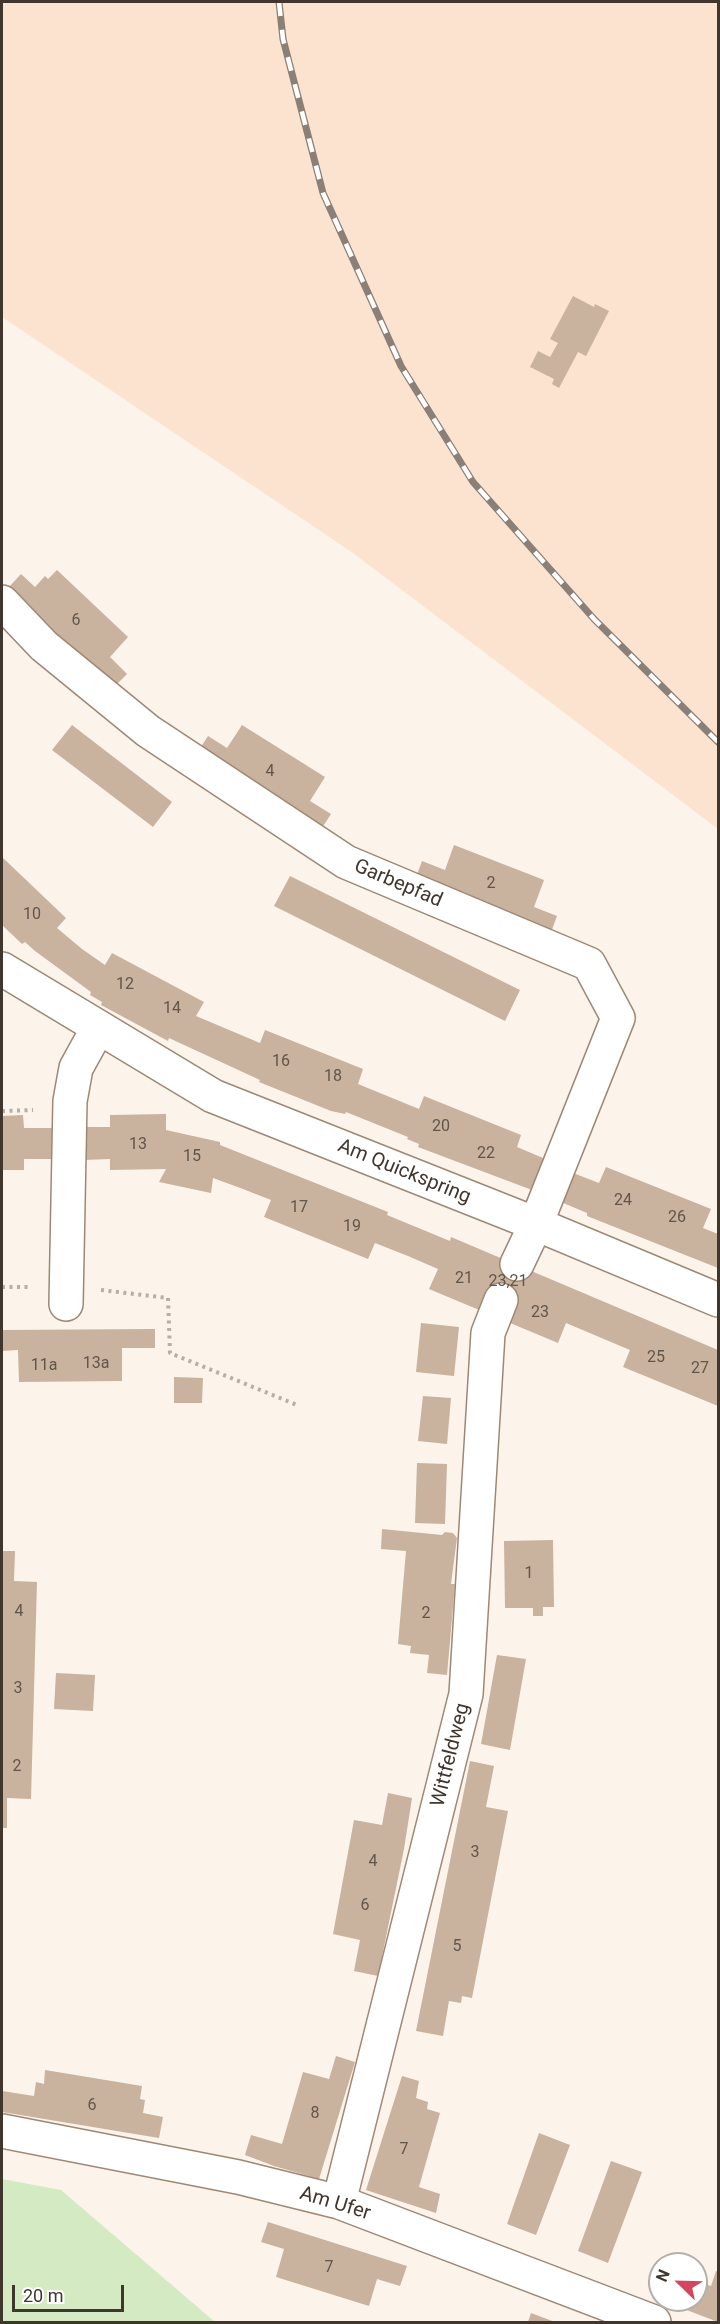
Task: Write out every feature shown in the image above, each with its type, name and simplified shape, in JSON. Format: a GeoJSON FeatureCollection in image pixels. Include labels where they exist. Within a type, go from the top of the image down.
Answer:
{"type":"FeatureCollection","features":[{"type":"Feature","properties":{"kind":"street","name":"Garbepfad"},"geometry":{"type":"LineString","coordinates":[[2,602],[44,646],[147,731],[346,862],[589,964],[618,1018],[536,1224]]}},
{"type":"Feature","properties":{"kind":"street","name":"Am Quickspring"},"geometry":{"type":"LineString","coordinates":[[2,969],[213,1096],[536,1224],[718,1300]]}},
{"type":"Feature","properties":{"kind":"street"},"geometry":{"type":"LineString","coordinates":[[66,1295],[70,1101],[76,1068],[98,1028]]}},
{"type":"Feature","properties":{"kind":"street"},"geometry":{"type":"LineString","coordinates":[[517,1264],[536,1224]]}},
{"type":"Feature","properties":{"kind":"street","name":"Wittfeldweg"},"geometry":{"type":"LineString","coordinates":[[339,2202],[466,1694],[488,1333],[501,1300]]}},
{"type":"Feature","properties":{"kind":"street","name":"Am Ufer"},"geometry":{"type":"LineString","coordinates":[[2,2131],[238,2177],[339,2202],[654,2322]]}},
{"type":"Feature","properties":{"kind":"path"},"geometry":{"type":"LineString","coordinates":[[2,1287],[66,1295],[168,1298],[170,1353],[297,1405]]}},
{"type":"Feature","properties":{"kind":"shaded area"},"geometry":{"type":"Polygon","coordinates":[[[2,2],[718,2],[718,829],[353,553],[2,317],[2,2]]]}},
{"type":"Feature","properties":{"kind":"green space"},"geometry":{"type":"Polygon","coordinates":[[[2,2179],[61,2190],[215,2322],[2,2322],[2,2179]]]}},
{"type":"Feature","properties":{"kind":"building"},"geometry":{"type":"Polygon","coordinates":[[[573,296],[594,307],[595,304],[609,311],[586,356],[578,352],[559,388],[552,384],[554,379],[530,367],[538,351],[550,357],[558,343],[550,339],[573,296]]]}},
{"type":"Feature","properties":{"kind":"building"},"geometry":{"type":"Polygon","coordinates":[[[57,570],[128,637],[110,657],[127,674],[114,687],[8,588],[21,574],[35,587],[45,576],[48,579],[57,570]]]}},
{"type":"Feature","properties":{"kind":"building"},"geometry":{"type":"Polygon","coordinates":[[[72,725],[172,802],[153,827],[52,750],[72,725]]]}},
{"type":"Feature","properties":{"kind":"building"},"geometry":{"type":"Polygon","coordinates":[[[242,725],[325,777],[310,801],[331,814],[320,831],[197,753],[208,736],[227,748],[242,725]]]}},
{"type":"Feature","properties":{"kind":"building"},"geometry":{"type":"Polygon","coordinates":[[[454,845],[544,880],[534,907],[557,916],[550,935],[415,880],[422,861],[445,870],[454,845]]]}},
{"type":"Feature","properties":{"kind":"building"},"geometry":{"type":"Polygon","coordinates":[[[2,857],[66,918],[57,928],[82,949],[105,965],[112,953],[204,1002],[196,1016],[260,1043],[265,1030],[363,1069],[358,1084],[419,1109],[424,1096],[521,1135],[517,1147],[543,1158],[532,1190],[418,1147],[419,1144],[407,1139],[408,1137],[346,1112],[345,1114],[331,1111],[259,1082],[260,1080],[169,1038],[168,1041],[101,1005],[102,1002],[90,995],[91,992],[25,942],[22,944],[2,925],[2,857]]]}},
{"type":"Feature","properties":{"kind":"building"},"geometry":{"type":"Polygon","coordinates":[[[290,876],[520,990],[505,1021],[274,906],[290,876]]]}},
{"type":"Feature","properties":{"kind":"building"},"geometry":{"type":"Polygon","coordinates":[[[166,1114],[166,1130],[220,1142],[220,1145],[388,1212],[387,1215],[450,1241],[451,1237],[718,1350],[718,1406],[623,1367],[630,1350],[566,1323],[558,1343],[429,1289],[438,1269],[408,1256],[375,1243],[368,1259],[264,1217],[271,1200],[243,1189],[213,1178],[211,1193],[159,1182],[166,1169],[110,1170],[110,1159],[83,1160],[82,1127],[110,1127],[110,1115],[166,1114]]]}},
{"type":"Feature","properties":{"kind":"building"},"geometry":{"type":"Polygon","coordinates":[[[23,1115],[24,1128],[55,1128],[56,1159],[24,1159],[24,1170],[2,1170],[2,1116],[23,1115]]]}},
{"type":"Feature","properties":{"kind":"building"},"geometry":{"type":"Polygon","coordinates":[[[606,1167],[711,1209],[703,1228],[718,1234],[718,1268],[587,1216],[587,1213],[561,1202],[573,1173],[599,1183],[606,1167]]]}},
{"type":"Feature","properties":{"kind":"building"},"geometry":{"type":"Polygon","coordinates":[[[421,1323],[459,1327],[454,1376],[416,1372],[421,1323]]]}},
{"type":"Feature","properties":{"kind":"building"},"geometry":{"type":"Polygon","coordinates":[[[155,1329],[155,1348],[122,1348],[122,1381],[19,1382],[18,1350],[2,1351],[2,1330],[155,1329]]]}},
{"type":"Feature","properties":{"kind":"building"},"geometry":{"type":"Polygon","coordinates":[[[174,1377],[203,1378],[202,1403],[174,1403],[174,1377]]]}},
{"type":"Feature","properties":{"kind":"building"},"geometry":{"type":"Polygon","coordinates":[[[423,1396],[451,1398],[447,1444],[418,1441],[423,1396]]]}},
{"type":"Feature","properties":{"kind":"building"},"geometry":{"type":"Polygon","coordinates":[[[417,1463],[447,1464],[445,1524],[415,1523],[417,1463]]]}},
{"type":"Feature","properties":{"kind":"building"},"geometry":{"type":"Polygon","coordinates":[[[382,1529],[442,1535],[445,1532],[453,1533],[457,1538],[451,1584],[455,1584],[447,1675],[427,1673],[429,1655],[410,1653],[411,1646],[398,1644],[406,1551],[381,1549],[382,1529]]]}},
{"type":"Feature","properties":{"kind":"building"},"geometry":{"type":"Polygon","coordinates":[[[553,1540],[554,1607],[543,1607],[543,1616],[533,1616],[533,1608],[505,1608],[504,1541],[553,1540]]]}},
{"type":"Feature","properties":{"kind":"building"},"geometry":{"type":"Polygon","coordinates":[[[2,1551],[15,1551],[14,1581],[37,1582],[31,1799],[7,1798],[7,1828],[2,1828],[2,1551]]]}},
{"type":"Feature","properties":{"kind":"building"},"geometry":{"type":"Polygon","coordinates":[[[497,1655],[526,1659],[510,1750],[481,1744],[497,1655]]]}},
{"type":"Feature","properties":{"kind":"building"},"geometry":{"type":"Polygon","coordinates":[[[56,1673],[95,1675],[93,1711],[54,1709],[56,1673]]]}},
{"type":"Feature","properties":{"kind":"building"},"geometry":{"type":"Polygon","coordinates":[[[470,1761],[494,1766],[486,1807],[508,1811],[472,1998],[462,1996],[461,2003],[449,2001],[443,2036],[416,2031],[470,1761]]]}},
{"type":"Feature","properties":{"kind":"building"},"geometry":{"type":"Polygon","coordinates":[[[388,1793],[412,1798],[378,1976],[354,1971],[360,1940],[333,1934],[354,1820],[382,1825],[388,1793]]]}},
{"type":"Feature","properties":{"kind":"building"},"geometry":{"type":"Polygon","coordinates":[[[336,2056],[355,2062],[319,2179],[245,2155],[251,2135],[282,2144],[303,2072],[329,2079],[336,2056]]]}},
{"type":"Feature","properties":{"kind":"building"},"geometry":{"type":"Polygon","coordinates":[[[45,2070],[142,2086],[140,2099],[145,2100],[143,2113],[163,2117],[159,2138],[2,2112],[2,2091],[34,2096],[36,2082],[44,2084],[45,2070]]]}},
{"type":"Feature","properties":{"kind":"building"},"geometry":{"type":"Polygon","coordinates":[[[402,2076],[419,2081],[416,2098],[428,2102],[427,2109],[440,2113],[419,2187],[440,2194],[436,2213],[366,2190],[402,2076]]]}},
{"type":"Feature","properties":{"kind":"building"},"geometry":{"type":"Polygon","coordinates":[[[539,2133],[570,2145],[536,2235],[507,2224],[539,2133]]]}},
{"type":"Feature","properties":{"kind":"building"},"geometry":{"type":"Polygon","coordinates":[[[611,2161],[642,2172],[608,2263],[578,2251],[611,2161]]]}},
{"type":"Feature","properties":{"kind":"building"},"geometry":{"type":"Polygon","coordinates":[[[268,2222],[407,2266],[400,2286],[377,2279],[369,2306],[276,2277],[284,2249],[261,2242],[268,2222]]]}},
{"type":"Feature","properties":{"kind":"building"},"geometry":{"type":"Polygon","coordinates":[[[716,2271],[718,2272],[718,2322],[692,2312],[708,2312],[708,2285],[711,2286],[716,2271]]]}},
{"type":"Feature","properties":{"kind":"building"},"geometry":{"type":"Polygon","coordinates":[[[531,2313],[555,2322],[528,2322],[531,2313]]]}},
{"type":"Feature","properties":{"kind":"railway"},"geometry":{"type":"LineString","coordinates":[[279,2],[283,39],[323,193],[401,366],[473,482],[594,619],[718,742]]}}]}
